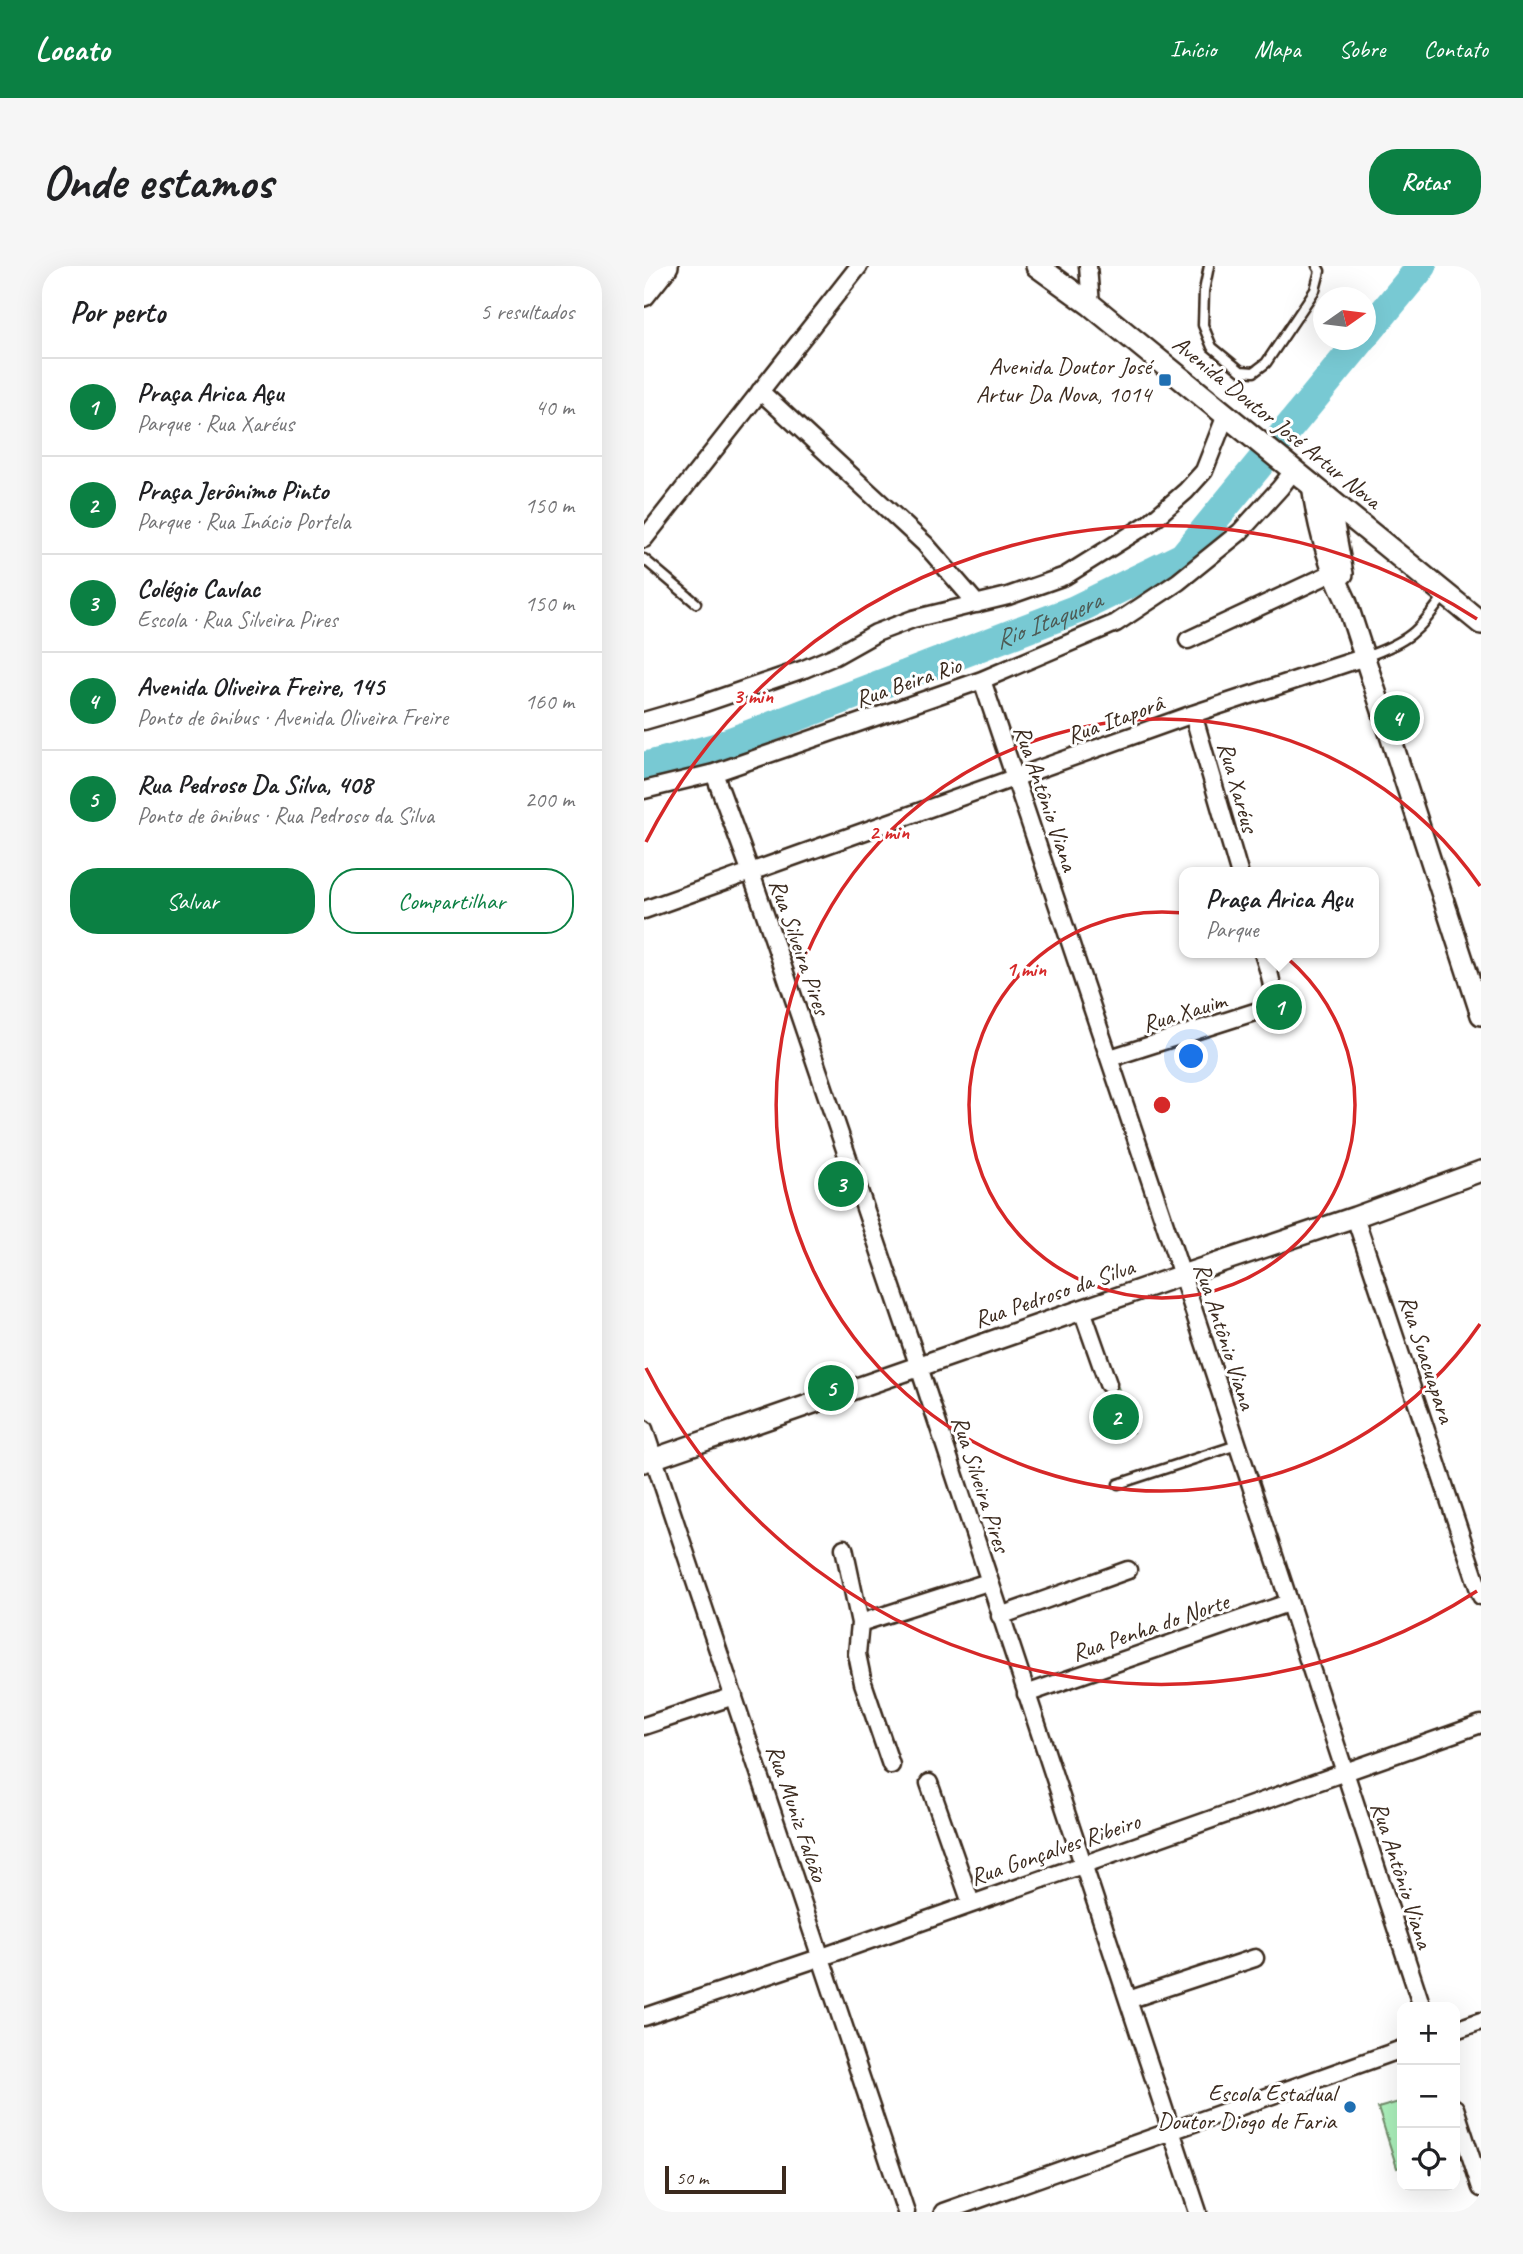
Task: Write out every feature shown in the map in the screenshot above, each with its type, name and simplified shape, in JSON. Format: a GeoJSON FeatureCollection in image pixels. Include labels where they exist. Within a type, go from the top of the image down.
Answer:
{"type":"FeatureCollection","features":[{"type":"Feature","properties":{"kind":"main road"},"geometry":{"type":"LineString","coordinates":[[644,295],[667,266]]}},
{"type":"Feature","properties":{"kind":"main road","name":"Avenida Doutor José Artur Nova"},"geometry":{"type":"LineString","coordinates":[[1037,266],[1091,305],[1481,623]]}},
{"type":"Feature","properties":{"kind":"street"},"geometry":{"type":"LineString","coordinates":[[644,539],[859,266]]}},
{"type":"Feature","properties":{"kind":"street"},"geometry":{"type":"LineString","coordinates":[[1088,266],[1091,305]]}},
{"type":"Feature","properties":{"kind":"street"},"geometry":{"type":"LineString","coordinates":[[760,391],[925,544],[977,604]]}},
{"type":"Feature","properties":{"kind":"street"},"geometry":{"type":"LineString","coordinates":[[644,721],[804,669],[913,618],[1029,590],[1065,576],[1148,524],[1186,491],[1204,471],[1226,415]]}},
{"type":"Feature","properties":{"kind":"street","name":"Rua Beira Rio"},"geometry":{"type":"LineString","coordinates":[[644,790],[714,773],[982,680],[1091,635],[1154,600],[1240,532],[1280,488],[1290,467]]}},
{"type":"Feature","properties":{"kind":"street"},"geometry":{"type":"LineString","coordinates":[[1311,484],[1322,543],[1332,573],[1346,600]]}},
{"type":"Feature","properties":{"kind":"street"},"geometry":{"type":"LineString","coordinates":[[1329,498],[1346,600],[1481,1015]]}},
{"type":"Feature","properties":{"kind":"street"},"geometry":{"type":"LineString","coordinates":[[1188,640],[1332,573]]}},
{"type":"Feature","properties":{"kind":"street","name":"Rua Itaporâ"},"geometry":{"type":"LineString","coordinates":[[644,910],[1193,715],[1365,657]]}},
{"type":"Feature","properties":{"kind":"street","name":"Rua Antônio Viana"},"geometry":{"type":"LineString","coordinates":[[982,680],[1182,1275],[1420,2002]]}},
{"type":"Feature","properties":{"kind":"street","name":"Rua Xaréus"},"geometry":{"type":"LineString","coordinates":[[1193,715],[1238,867]]}},
{"type":"Feature","properties":{"kind":"street","name":"Rua Silveira Pires"},"geometry":{"type":"LineString","coordinates":[[714,773],[751,873],[919,1367],[1198,2212]]}},
{"type":"Feature","properties":{"kind":"street","name":"Rua Xauim"},"geometry":{"type":"LineString","coordinates":[[1110,1058],[1257,1012],[1269,1004],[1272,996],[1264,958]]}},
{"type":"Feature","properties":{"kind":"street","name":"Rua Pedroso da Silva"},"geometry":{"type":"LineString","coordinates":[[649,1460],[1355,1217],[1481,1171]]}},
{"type":"Feature","properties":{"kind":"street","name":"Rua Suacuapara"},"geometry":{"type":"LineString","coordinates":[[1355,1217],[1481,1596]]}},
{"type":"Feature","properties":{"kind":"street"},"geometry":{"type":"LineString","coordinates":[[1082,1310],[1108,1384]]}},
{"type":"Feature","properties":{"kind":"street","name":"Rua Muniz Falcão"},"geometry":{"type":"LineString","coordinates":[[644,1429],[649,1460],[733,1696],[906,2212]]}},
{"type":"Feature","properties":{"kind":"street"},"geometry":{"type":"LineString","coordinates":[[844,1548],[860,1623],[857,1654],[861,1673],[891,1765]]}},
{"type":"Feature","properties":{"kind":"street"},"geometry":{"type":"LineString","coordinates":[[1000,1616],[1128,1570]]}},
{"type":"Feature","properties":{"kind":"street"},"geometry":{"type":"LineString","coordinates":[[860,1623],[988,1581]]}},
{"type":"Feature","properties":{"kind":"street","name":"Rua Penha do Norte"},"geometry":{"type":"LineString","coordinates":[[1026,1694],[1288,1603]]}},
{"type":"Feature","properties":{"kind":"street"},"geometry":{"type":"LineString","coordinates":[[644,1726],[733,1696]]}},
{"type":"Feature","properties":{"kind":"street","name":"Rua Gonçalves Ribeiro"},"geometry":{"type":"LineString","coordinates":[[644,2017],[822,1957],[1481,1724]]}},
{"type":"Feature","properties":{"kind":"street"},"geometry":{"type":"LineString","coordinates":[[929,1783],[971,1903]]}},
{"type":"Feature","properties":{"kind":"street"},"geometry":{"type":"LineString","coordinates":[[1128,2000],[1255,1958]]}},
{"type":"Feature","properties":{"kind":"street"},"geometry":{"type":"LineString","coordinates":[[1460,2028],[1481,2021]]}},
{"type":"Feature","properties":{"kind":"street"},"geometry":{"type":"LineString","coordinates":[[943,2212],[1397,2051]]}},
{"type":"Feature","properties":{"kind":"street"},"geometry":{"type":"LineString","coordinates":[[1460,2123],[1481,2188]]}},
{"type":"Feature","properties":{"kind":"lane"},"geometry":{"type":"LineString","coordinates":[[1209,266],[1204,291],[1203,325],[1212,347],[1241,371],[1254,372],[1266,363],[1315,290],[1320,271],[1317,266]]}},
{"type":"Feature","properties":{"kind":"lane"},"geometry":{"type":"LineString","coordinates":[[644,559],[696,603]]}},
{"type":"Feature","properties":{"kind":"lane"},"geometry":{"type":"LineString","coordinates":[[1365,657],[1398,644],[1412,635],[1424,624],[1446,594]]}},
{"type":"Feature","properties":{"kind":"lane"},"geometry":{"type":"LineString","coordinates":[[1118,1484],[1237,1445]]}},
{"type":"Feature","properties":{"kind":"green space"},"geometry":{"type":"Polygon","coordinates":[[[1118,1387],[1133,1432],[1110,1439],[1099,1402],[1105,1388],[1118,1387]]]}},
{"type":"Feature","properties":{"kind":"green space"},"geometry":{"type":"Polygon","coordinates":[[[1397,2102],[1397,2168],[1378,2108],[1397,2102]]]}},
{"type":"Feature","properties":{"kind":"waterway","name":"Rio Itaquera"},"geometry":{"type":"LineString","coordinates":[[1376,322],[1422,266]]}},
{"type":"Feature","properties":{"kind":"waterway","name":"Rio Itaquera"},"geometry":{"type":"LineString","coordinates":[[644,767],[715,748],[1075,610],[1183,557],[1353,350]]}},
{"type":"Feature","properties":{"kind":"place","name":"Avenida Doutor José Artur Da Nova, 1014"},"geometry":{"type":"Point","coordinates":[1165,380]}},
{"type":"Feature","properties":{"kind":"place","name":"Avenida Oliveira Freire, 145"},"geometry":{"type":"Point","coordinates":[1397,718]}},
{"type":"Feature","properties":{"kind":"place","name":"Praça Arica Açu"},"geometry":{"type":"Point","coordinates":[1279,1007]}},
{"type":"Feature","properties":{"kind":"place","name":"Colégio Cavlac"},"geometry":{"type":"Point","coordinates":[841,1184]}},
{"type":"Feature","properties":{"kind":"place","name":"Rua Pedroso Da Silva, 408"},"geometry":{"type":"Point","coordinates":[831,1388]}},
{"type":"Feature","properties":{"kind":"place","name":"Praça Jerônimo Pinto"},"geometry":{"type":"Point","coordinates":[1116,1417]}},
{"type":"Feature","properties":{"kind":"place","name":"Escola Estadual Doutor Diogo de Faria"},"geometry":{"type":"Point","coordinates":[1350,2107]}}]}
